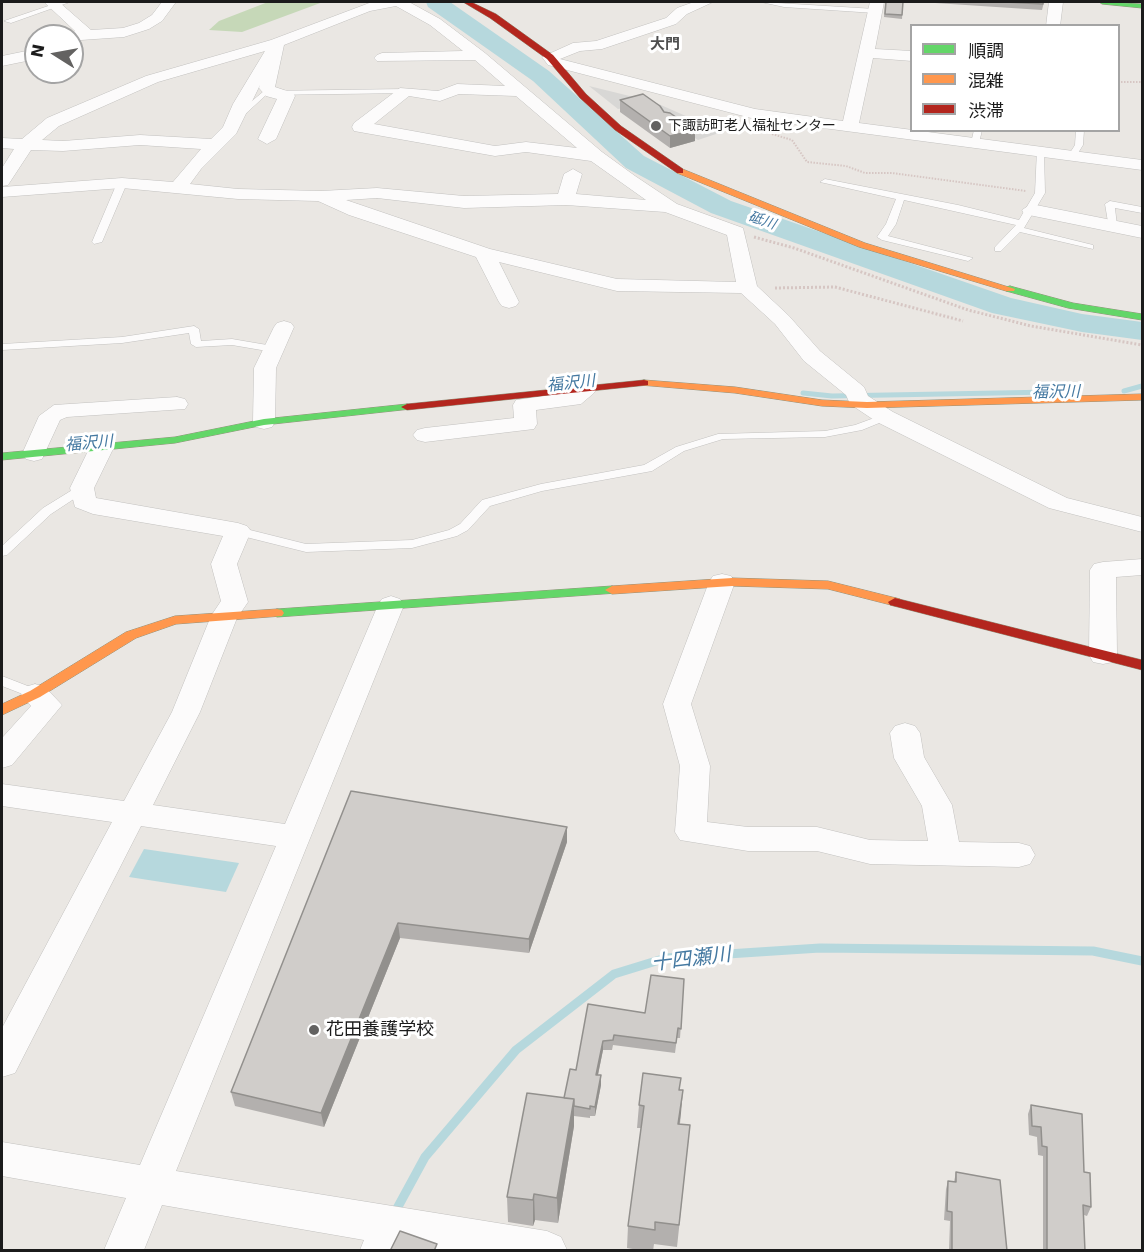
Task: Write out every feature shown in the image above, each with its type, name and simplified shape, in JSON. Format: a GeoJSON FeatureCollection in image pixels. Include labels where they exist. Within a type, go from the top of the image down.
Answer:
{"type":"FeatureCollection","features":[{"type":"Feature","properties":{"kind":"street"},"geometry":{"type":"LineString","coordinates":[[84,37],[124,32],[144,26],[157,18],[169,2]]}},
{"type":"Feature","properties":{"kind":"street"},"geometry":{"type":"LineString","coordinates":[[2,181],[26,144],[54,122],[126,88],[276,46],[366,7],[394,2]]}},
{"type":"Feature","properties":{"kind":"street"},"geometry":{"type":"LineString","coordinates":[[399,2],[435,22],[478,55],[596,156],[670,208]]}},
{"type":"Feature","properties":{"kind":"street"},"geometry":{"type":"LineString","coordinates":[[466,2],[493,16],[552,60],[583,96],[618,128],[666,164],[700,181],[862,245],[939,270],[1072,306],[1143,317]]}},
{"type":"Feature","properties":{"kind":"street"},"geometry":{"type":"LineString","coordinates":[[552,60],[578,46],[597,46],[671,21],[682,12],[706,2]]}},
{"type":"Feature","properties":{"kind":"street"},"geometry":{"type":"LineString","coordinates":[[1053,24],[1056,2]]}},
{"type":"Feature","properties":{"kind":"street"},"geometry":{"type":"LineString","coordinates":[[1101,2],[1143,6]]}},
{"type":"Feature","properties":{"kind":"street"},"geometry":{"type":"LineString","coordinates":[[57,3],[77,24]]}},
{"type":"Feature","properties":{"kind":"street"},"geometry":{"type":"LineString","coordinates":[[850,127],[876,6]]}},
{"type":"Feature","properties":{"kind":"street"},"geometry":{"type":"LineString","coordinates":[[267,139],[287,96],[272,93],[267,88],[276,46]]}},
{"type":"Feature","properties":{"kind":"street"},"geometry":{"type":"LineString","coordinates":[[179,187],[195,165],[217,145],[238,116],[241,104],[276,46]]}},
{"type":"Feature","properties":{"kind":"street"},"geometry":{"type":"LineString","coordinates":[[866,53],[910,56]]}},
{"type":"Feature","properties":{"kind":"street"},"geometry":{"type":"LineString","coordinates":[[382,58],[478,55]]}},
{"type":"Feature","properties":{"kind":"street"},"geometry":{"type":"LineString","coordinates":[[2,61],[24,56]]}},
{"type":"Feature","properties":{"kind":"street"},"geometry":{"type":"LineString","coordinates":[[552,60],[744,111],[850,127],[910,132]]}},
{"type":"Feature","properties":{"kind":"street"},"geometry":{"type":"LineString","coordinates":[[520,91],[457,89],[440,96],[406,91],[360,127],[495,151],[526,147],[596,156]]}},
{"type":"Feature","properties":{"kind":"street"},"geometry":{"type":"LineString","coordinates":[[680,114],[717,104]]}},
{"type":"Feature","properties":{"kind":"street"},"geometry":{"type":"LineString","coordinates":[[913,132],[976,137],[1040,152],[1143,165]]}},
{"type":"Feature","properties":{"kind":"street"},"geometry":{"type":"LineString","coordinates":[[2,143],[63,146],[140,140],[217,145]]}},
{"type":"Feature","properties":{"kind":"street"},"geometry":{"type":"LineString","coordinates":[[566,199],[573,174]]}},
{"type":"Feature","properties":{"kind":"street"},"geometry":{"type":"LineString","coordinates":[[2,192],[122,183],[238,194],[321,196],[377,193],[464,202],[566,199],[670,208],[736,232],[743,288]]}},
{"type":"Feature","properties":{"kind":"street"},"geometry":{"type":"LineString","coordinates":[[321,196],[356,212],[484,253],[633,287],[743,288],[782,320],[812,356],[866,403],[1058,503],[1143,525]]}},
{"type":"Feature","properties":{"kind":"street"},"geometry":{"type":"LineString","coordinates":[[1024,221],[1112,226],[1143,232]]}},
{"type":"Feature","properties":{"kind":"street"},"geometry":{"type":"LineString","coordinates":[[484,253],[509,302]]}},
{"type":"Feature","properties":{"kind":"street"},"geometry":{"type":"LineString","coordinates":[[264,422],[265,368],[284,327]]}},
{"type":"Feature","properties":{"kind":"street"},"geometry":{"type":"LineString","coordinates":[[2,457],[175,440],[264,422],[644,383],[688,385],[822,403],[1083,400],[1137,395]]}},
{"type":"Feature","properties":{"kind":"street"},"geometry":{"type":"LineString","coordinates":[[425,435],[526,424],[524,405],[573,399],[585,388]]}},
{"type":"Feature","properties":{"kind":"street"},"geometry":{"type":"LineString","coordinates":[[34,454],[50,416],[62,410],[177,404]]}},
{"type":"Feature","properties":{"kind":"street"},"geometry":{"type":"LineString","coordinates":[[2,1062],[186,712],[224,616],[235,602],[224,564],[238,531],[93,507],[84,502],[82,488],[102,447]]}},
{"type":"Feature","properties":{"kind":"street"},"geometry":{"type":"LineString","coordinates":[[1103,655],[1103,570],[1143,567]]}},
{"type":"Feature","properties":{"kind":"street"},"geometry":{"type":"LineString","coordinates":[[722,582],[677,704],[694,766],[691,832],[748,839],[817,839],[870,852],[1019,855]]}},
{"type":"Feature","properties":{"kind":"street"},"geometry":{"type":"LineString","coordinates":[[2,710],[34,694],[131,635],[175,620],[722,582],[828,585],[1143,665]]}},
{"type":"Feature","properties":{"kind":"street"},"geometry":{"type":"LineString","coordinates":[[124,1251],[391,605]]}},
{"type":"Feature","properties":{"kind":"street"},"geometry":{"type":"LineString","coordinates":[[2,757],[48,705],[34,694]]}},
{"type":"Feature","properties":{"kind":"street"},"geometry":{"type":"LineString","coordinates":[[905,733],[909,758],[937,805],[946,854]]}},
{"type":"Feature","properties":{"kind":"street"},"geometry":{"type":"LineString","coordinates":[[2,795],[134,812],[296,837]]}},
{"type":"Feature","properties":{"kind":"street"},"geometry":{"type":"LineString","coordinates":[[2,1159],[151,1186],[387,1239],[547,1251]]}},
{"type":"Feature","properties":{"kind":"lane"},"geometry":{"type":"LineString","coordinates":[[765,2],[784,5],[876,6]]}},
{"type":"Feature","properties":{"kind":"lane"},"geometry":{"type":"LineString","coordinates":[[8,21],[57,3]]}},
{"type":"Feature","properties":{"kind":"lane"},"geometry":{"type":"LineString","coordinates":[[238,116],[264,93],[406,91]]}},
{"type":"Feature","properties":{"kind":"lane"},"geometry":{"type":"LineString","coordinates":[[1072,156],[1079,145],[1080,132]]}},
{"type":"Feature","properties":{"kind":"lane"},"geometry":{"type":"LineString","coordinates":[[998,249],[1024,221],[1040,193],[1040,152]]}},
{"type":"Feature","properties":{"kind":"lane"},"geometry":{"type":"LineString","coordinates":[[825,182],[1024,221],[1090,247]]}},
{"type":"Feature","properties":{"kind":"lane"},"geometry":{"type":"LineString","coordinates":[[97,242],[122,183]]}},
{"type":"Feature","properties":{"kind":"lane"},"geometry":{"type":"LineString","coordinates":[[901,197],[891,224],[882,237],[968,258]]}},
{"type":"Feature","properties":{"kind":"lane"},"geometry":{"type":"LineString","coordinates":[[1112,226],[1110,204],[1143,210]]}},
{"type":"Feature","properties":{"kind":"lane"},"geometry":{"type":"LineString","coordinates":[[2,347],[122,340],[195,329],[196,344],[232,342],[273,349]]}},
{"type":"Feature","properties":{"kind":"lane"},"geometry":{"type":"LineString","coordinates":[[238,531],[306,548],[412,544],[453,533],[464,526],[486,503],[541,488],[648,468],[680,449],[722,436],[825,434],[858,428],[866,403]]}},
{"type":"Feature","properties":{"kind":"lane"},"geometry":{"type":"LineString","coordinates":[[2,552],[47,511],[82,488]]}},
{"type":"Feature","properties":{"kind":"lane"},"geometry":{"type":"LineString","coordinates":[[2,681],[34,694]]}},
{"type":"Feature","properties":{"kind":"path"},"geometry":{"type":"LineString","coordinates":[[1120,82],[1143,82]]}},
{"type":"Feature","properties":{"kind":"path"},"geometry":{"type":"LineString","coordinates":[[744,111],[755,124],[778,137],[792,140],[807,162],[846,166],[865,173],[903,174],[1040,193]]}},
{"type":"Feature","properties":{"kind":"path"},"geometry":{"type":"LineString","coordinates":[[736,232],[794,248],[968,310],[1041,327],[1143,345]]}},
{"type":"Feature","properties":{"kind":"path"},"geometry":{"type":"LineString","coordinates":[[743,288],[835,287],[963,321]]}},
{"type":"Feature","properties":{"kind":"green space"},"geometry":{"type":"Polygon","coordinates":[[[268,2],[323,2],[242,32],[209,30],[219,21],[268,2]]]}},
{"type":"Feature","properties":{"kind":"shaded area","name":"下諏訪町老人福祉センター"},"geometry":{"type":"Polygon","coordinates":[[[589,86],[654,102],[722,132],[698,140],[643,104],[618,109],[589,86]]]}},
{"type":"Feature","properties":{"kind":"water"},"geometry":{"type":"Polygon","coordinates":[[[144,849],[239,863],[226,892],[129,877],[144,849]]]}},
{"type":"Feature","properties":{"kind":"building"},"geometry":{"type":"Polygon","coordinates":[[[886,2],[903,2],[902,15],[885,14],[886,2]]]}},
{"type":"Feature","properties":{"kind":"building"},"geometry":{"type":"Polygon","coordinates":[[[1005,2],[1043,2],[1043,4],[1005,2]]]}},
{"type":"Feature","properties":{"kind":"building"},"geometry":{"type":"Polygon","coordinates":[[[643,94],[660,106],[664,112],[670,113],[695,130],[670,136],[620,100],[643,94]]]}},
{"type":"Feature","properties":{"kind":"building","name":"花田養護学校"},"geometry":{"type":"Polygon","coordinates":[[[351,791],[567,827],[529,939],[398,923],[321,1113],[231,1092],[351,791]]]}},
{"type":"Feature","properties":{"kind":"building"},"geometry":{"type":"Polygon","coordinates":[[[651,975],[684,979],[681,1029],[678,1028],[676,1043],[614,1035],[613,1040],[603,1041],[596,1075],[601,1075],[595,1107],[590,1106],[590,1109],[574,1106],[574,1099],[564,1098],[570,1069],[576,1070],[588,1004],[645,1013],[651,975]]]}},
{"type":"Feature","properties":{"kind":"building"},"geometry":{"type":"Polygon","coordinates":[[[643,1073],[681,1078],[679,1090],[683,1090],[678,1124],[690,1125],[679,1225],[655,1222],[655,1230],[628,1226],[644,1106],[639,1105],[643,1073]]]}},
{"type":"Feature","properties":{"kind":"building"},"geometry":{"type":"Polygon","coordinates":[[[527,1093],[574,1099],[557,1198],[534,1194],[533,1200],[507,1197],[527,1093]]]}},
{"type":"Feature","properties":{"kind":"building"},"geometry":{"type":"Polygon","coordinates":[[[1031,1105],[1082,1114],[1084,1172],[1090,1173],[1091,1207],[1083,1205],[1085,1251],[1047,1251],[1047,1147],[1042,1146],[1041,1127],[1032,1126],[1031,1105]]]}},
{"type":"Feature","properties":{"kind":"building"},"geometry":{"type":"Polygon","coordinates":[[[956,1172],[1000,1180],[1007,1251],[952,1251],[952,1212],[947,1211],[948,1181],[956,1182],[956,1172]]]}},
{"type":"Feature","properties":{"kind":"building"},"geometry":{"type":"Polygon","coordinates":[[[400,1231],[437,1244],[434,1251],[390,1251],[400,1231]]]}},
{"type":"Feature","properties":{"kind":"waterway","name":"砥川"},"geometry":{"type":"LineString","coordinates":[[436,2],[541,76],[635,162],[721,207],[1003,306],[1082,323],[1142,331]]}},
{"type":"Feature","properties":{"kind":"waterway","name":"福沢川"},"geometry":{"type":"LineString","coordinates":[[1124,391],[1142,386]]}},
{"type":"Feature","properties":{"kind":"waterway","name":"福沢川"},"geometry":{"type":"LineString","coordinates":[[803,393],[832,396],[1053,392]]}},
{"type":"Feature","properties":{"kind":"waterway","name":"十四瀬川"},"geometry":{"type":"LineString","coordinates":[[394,1214],[425,1157],[516,1050],[614,974],[666,958],[820,948],[1093,951],[1142,961]]}},
{"type":"Feature","properties":{"kind":"traffic: fast"},"geometry":{"type":"LineString","coordinates":[[1102,2],[1142,6]]}},
{"type":"Feature","properties":{"kind":"traffic: fast"},"geometry":{"type":"LineString","coordinates":[[1010,289],[1072,306],[1142,317]]}},
{"type":"Feature","properties":{"kind":"traffic: fast"},"geometry":{"type":"LineString","coordinates":[[2,457],[175,440],[264,422],[407,407]]}},
{"type":"Feature","properties":{"kind":"traffic: fast"},"geometry":{"type":"LineString","coordinates":[[277,613],[612,590]]}},
{"type":"Feature","properties":{"kind":"traffic: slow"},"geometry":{"type":"LineString","coordinates":[[680,171],[862,245],[1010,289]]}},
{"type":"Feature","properties":{"kind":"traffic: slow"},"geometry":{"type":"LineString","coordinates":[[644,383],[735,390],[822,403],[867,405],[1142,397]]}},
{"type":"Feature","properties":{"kind":"traffic: slow"},"geometry":{"type":"LineString","coordinates":[[612,590],[732,582],[828,585],[895,602]]}},
{"type":"Feature","properties":{"kind":"traffic: slow"},"geometry":{"type":"LineString","coordinates":[[2,710],[35,694],[131,635],[175,620],[277,613]]}},
{"type":"Feature","properties":{"kind":"traffic: jam"},"geometry":{"type":"LineString","coordinates":[[467,2],[493,16],[550,57],[583,96],[618,128],[680,171]]}},
{"type":"Feature","properties":{"kind":"traffic: jam"},"geometry":{"type":"LineString","coordinates":[[407,407],[644,383]]}},
{"type":"Feature","properties":{"kind":"traffic: jam"},"geometry":{"type":"LineString","coordinates":[[895,602],[1142,665]]}},
{"type":"Feature","properties":{"kind":"place","name":"下諏訪町老人福祉センター"},"geometry":{"type":"Point","coordinates":[656,126]}},
{"type":"Feature","properties":{"kind":"place","name":"花田養護学校"},"geometry":{"type":"Point","coordinates":[314,1030]}},
{"type":"Feature","properties":{"kind":"district","name":"大門"},"geometry":{"type":"Point","coordinates":[665,45]}}]}
